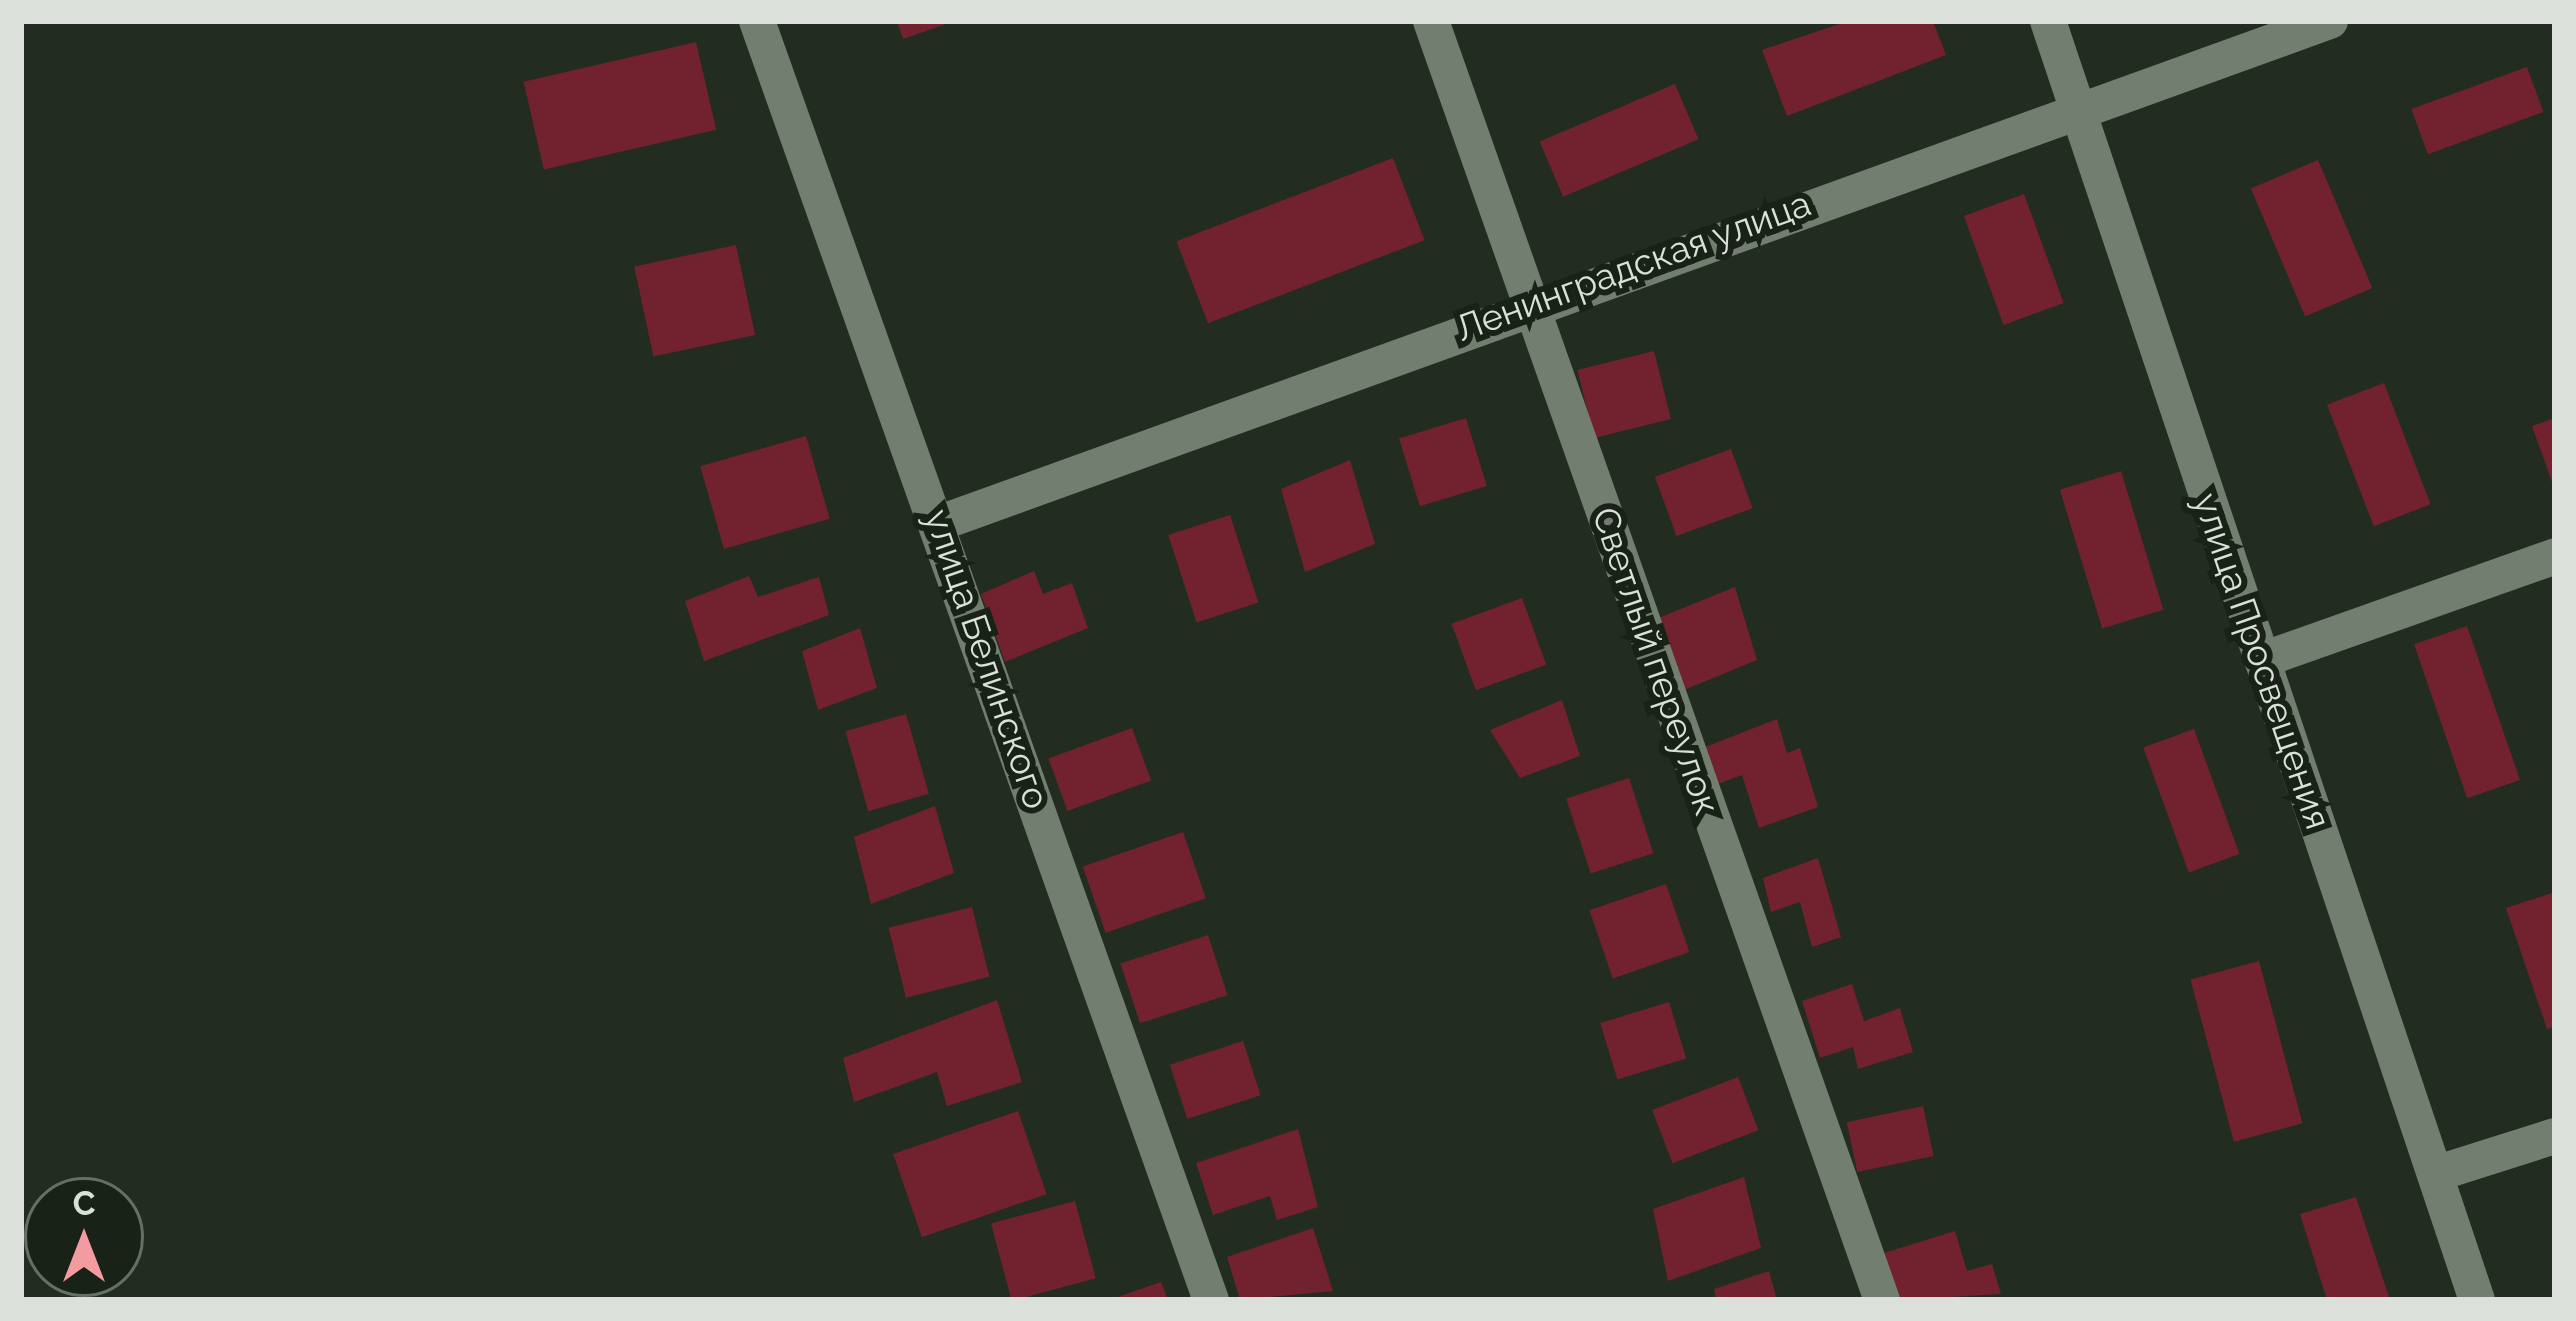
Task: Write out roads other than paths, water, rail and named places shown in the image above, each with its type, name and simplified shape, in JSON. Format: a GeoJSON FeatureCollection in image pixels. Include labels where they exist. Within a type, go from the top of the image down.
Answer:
{"type":"FeatureCollection","features":[{"type":"Feature","properties":{"kind":"street","name":"улица Белинского"},"geometry":{"type":"LineString","coordinates":[[757,21],[940,523],[1211,1300]]}},
{"type":"Feature","properties":{"kind":"street","name":"Светлый переулок"},"geometry":{"type":"LineString","coordinates":[[1431,21],[1882,1300]]}},
{"type":"Feature","properties":{"kind":"street","name":"улица Просвещения"},"geometry":{"type":"LineString","coordinates":[[2048,21],[2477,1300]]}},
{"type":"Feature","properties":{"kind":"street","name":"Ленинградская улица"},"geometry":{"type":"LineString","coordinates":[[940,523],[1530,302],[2330,21]]}},
{"type":"Feature","properties":{"kind":"street"},"geometry":{"type":"LineString","coordinates":[[2262,660],[2555,556]]}},
{"type":"Feature","properties":{"kind":"street"},"geometry":{"type":"LineString","coordinates":[[2434,1174],[2555,1136]]}}]}
